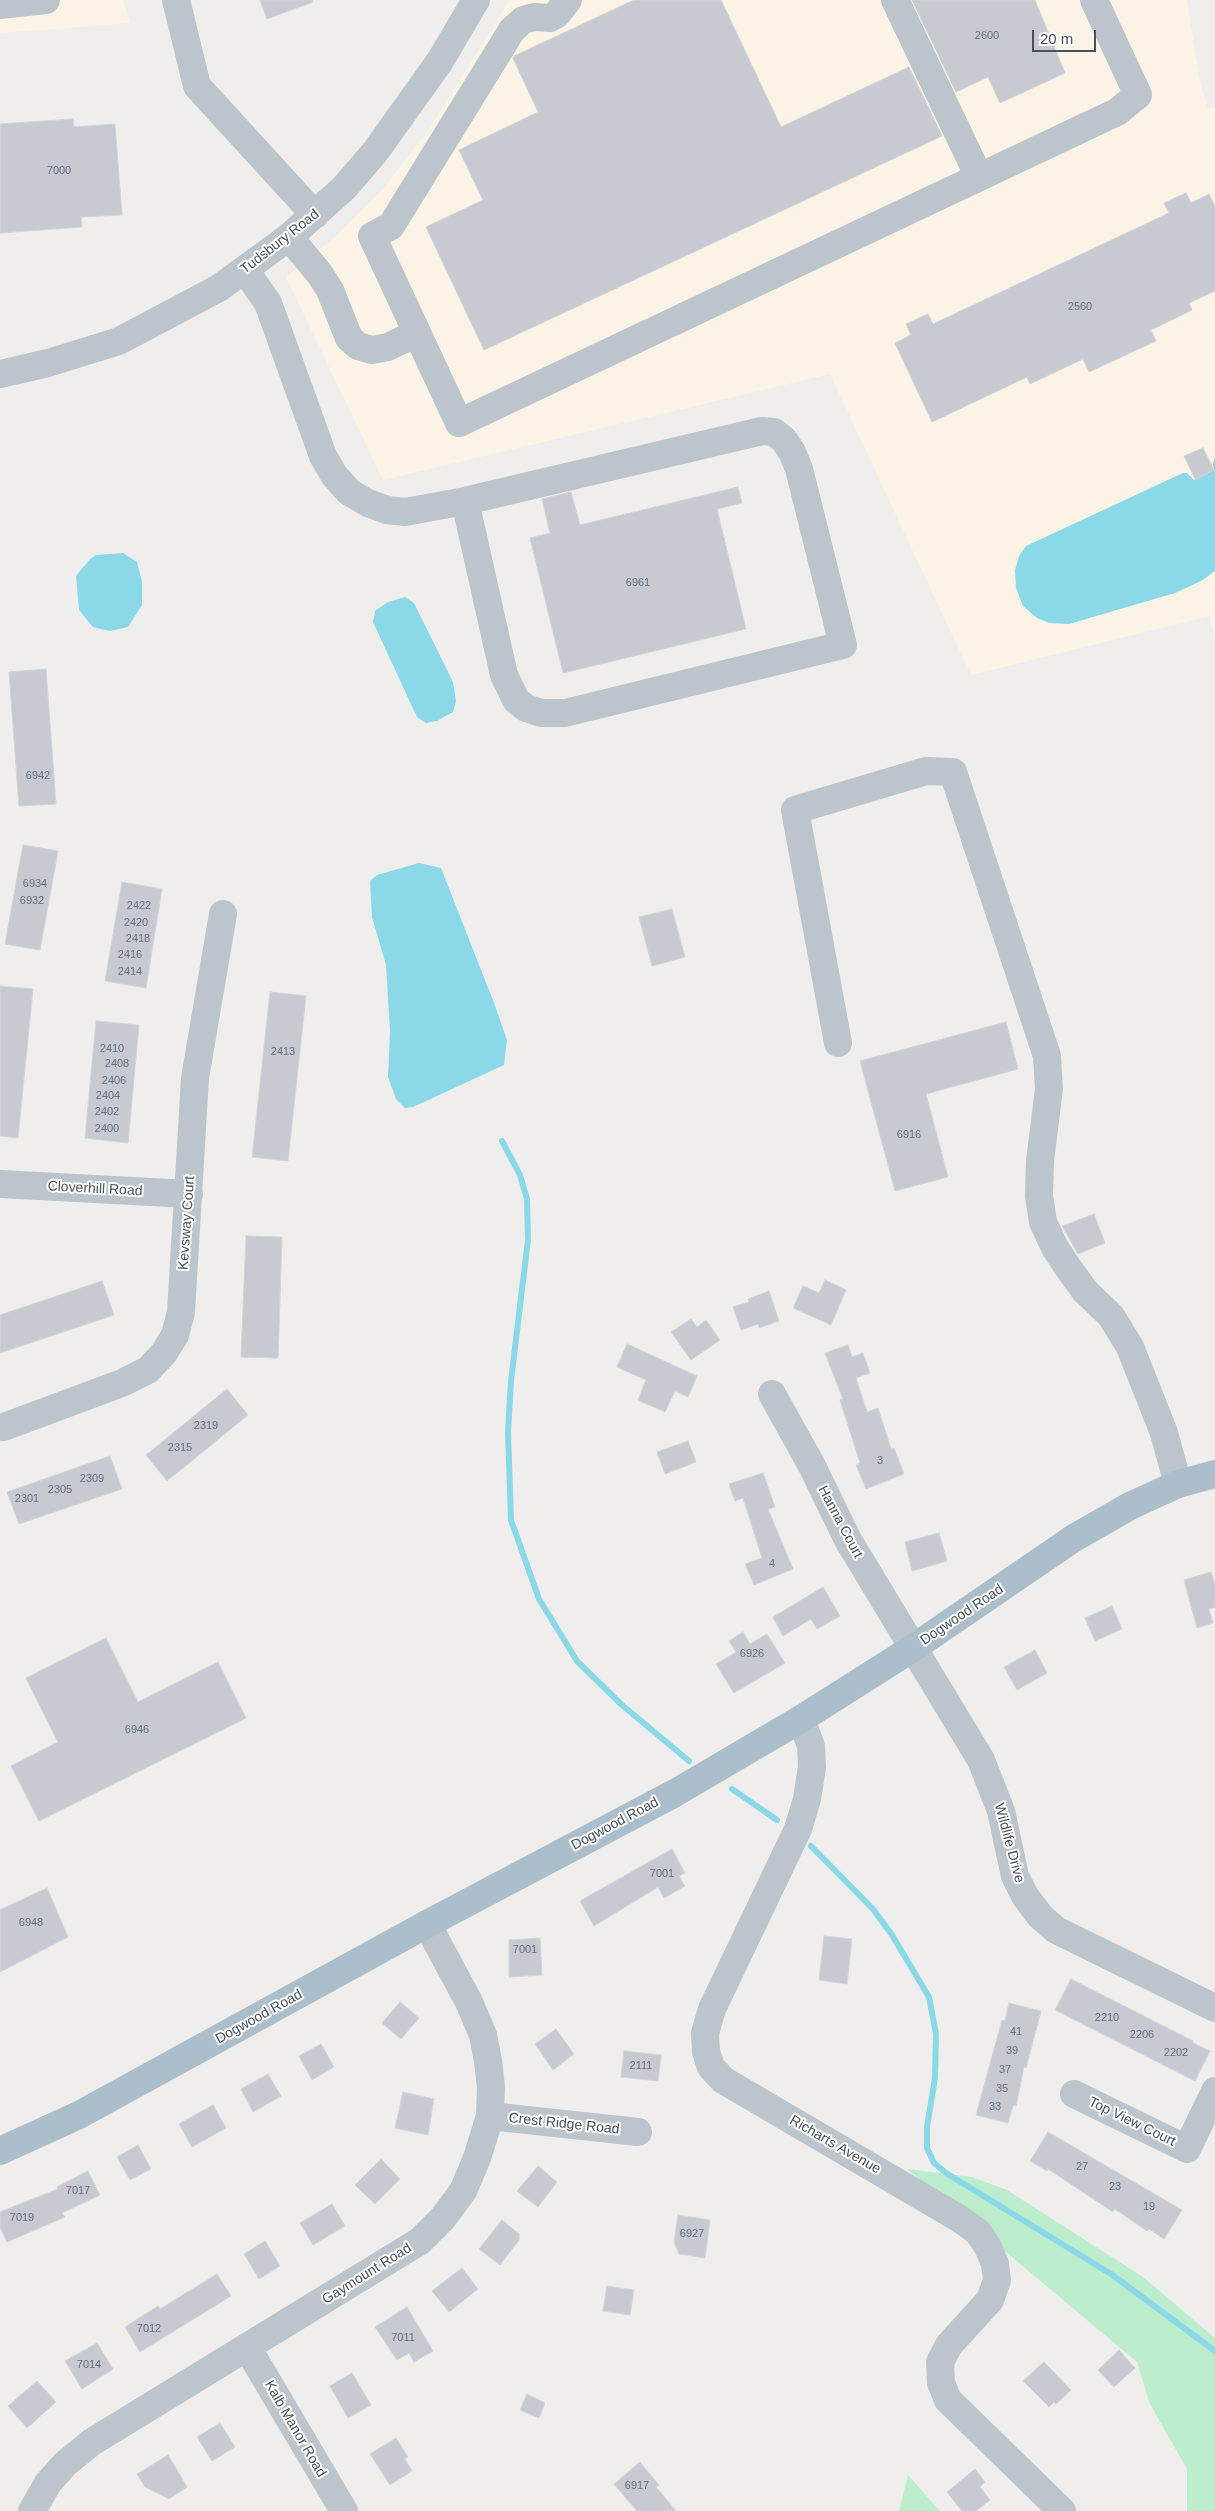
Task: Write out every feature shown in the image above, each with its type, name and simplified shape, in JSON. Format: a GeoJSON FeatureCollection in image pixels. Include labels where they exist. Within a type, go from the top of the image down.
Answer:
{"type":"FeatureCollection","features":[{"type":"Feature","properties":{"kind":"main road","name":"Dogwood Road"},"geometry":{"type":"LineString","coordinates":[[0,2151],[79,2115],[427,1924],[675,1793],[801,1719],[914,1648],[1074,1538],[1130,1506],[1178,1484],[1215,1474]]}},
{"type":"Feature","properties":{"kind":"street"},"geometry":{"type":"LineString","coordinates":[[0,5],[46,0]]}},
{"type":"Feature","properties":{"kind":"street"},"geometry":{"type":"LineString","coordinates":[[176,0],[197,86],[315,215]]}},
{"type":"Feature","properties":{"kind":"street","name":"Tudsbury Road"},"geometry":{"type":"LineString","coordinates":[[0,374],[48,363],[119,341],[181,310],[245,270],[289,237],[350,181],[404,115],[440,61],[476,0]]}},
{"type":"Feature","properties":{"kind":"street"},"geometry":{"type":"LineString","coordinates":[[568,0],[557,14],[550,18],[534,17],[523,20],[512,30],[391,226],[372,236],[459,423],[1117,112],[1138,95],[1094,0]]}},
{"type":"Feature","properties":{"kind":"street"},"geometry":{"type":"LineString","coordinates":[[894,0],[979,177]]}},
{"type":"Feature","properties":{"kind":"street"},"geometry":{"type":"LineString","coordinates":[[289,237],[319,273],[330,290],[349,338],[358,346],[372,350],[388,347],[417,333]]}},
{"type":"Feature","properties":{"kind":"street"},"geometry":{"type":"LineString","coordinates":[[245,270],[268,303],[323,456],[334,475],[349,492],[368,503],[387,510],[405,512],[466,501],[762,431],[774,432],[788,446],[800,469],[842,645],[565,713],[541,713],[526,708],[516,700],[504,675],[466,501]]}},
{"type":"Feature","properties":{"kind":"street"},"geometry":{"type":"LineString","coordinates":[[838,1043],[795,810],[926,770],[953,772],[1047,1056],[1049,1089],[1040,1161],[1039,1196],[1043,1222],[1055,1248],[1069,1269],[1085,1291],[1111,1316],[1130,1347],[1164,1433],[1178,1484]]}},
{"type":"Feature","properties":{"kind":"street","name":"Kevsway Court"},"geometry":{"type":"LineString","coordinates":[[4,1427],[122,1383],[148,1370],[164,1353],[175,1335],[181,1312],[195,1078],[223,914]]}},
{"type":"Feature","properties":{"kind":"street","name":"Cloverhill Road"},"geometry":{"type":"LineString","coordinates":[[0,1184],[189,1194]]}},
{"type":"Feature","properties":{"kind":"street","name":"Hanna Court"},"geometry":{"type":"LineString","coordinates":[[772,1394],[812,1466],[848,1540],[914,1648]]}},
{"type":"Feature","properties":{"kind":"street","name":"Wildlife Drive"},"geometry":{"type":"LineString","coordinates":[[914,1648],[980,1760],[993,1786],[1002,1812],[1016,1876],[1025,1896],[1040,1916],[1056,1930],[1215,2008]]}},
{"type":"Feature","properties":{"kind":"street","name":"Richarts Avenue"},"geometry":{"type":"LineString","coordinates":[[801,1719],[811,1746],[812,1767],[807,1799],[798,1829],[712,2009],[706,2033],[706,2052],[711,2067],[723,2080],[960,2219],[978,2232],[992,2255],[997,2280],[990,2300],[949,2345],[940,2362],[941,2383],[948,2400],[1062,2511]]}},
{"type":"Feature","properties":{"kind":"street","name":"Gaymount Road"},"geometry":{"type":"LineString","coordinates":[[32,2511],[48,2484],[65,2464],[92,2442],[420,2241],[442,2218],[463,2191],[477,2158],[490,2116],[491,2087],[484,2035],[469,2002],[427,1924]]}},
{"type":"Feature","properties":{"kind":"street","name":"Top View Court"},"geometry":{"type":"LineString","coordinates":[[1074,2094],[1186,2149],[1215,2091]]}},
{"type":"Feature","properties":{"kind":"street","name":"Crest Ridge Road"},"geometry":{"type":"LineString","coordinates":[[490,2116],[638,2132]]}},
{"type":"Feature","properties":{"kind":"street","name":"Kalb Manor Road"},"geometry":{"type":"LineString","coordinates":[[246,2346],[344,2511]]}},
{"type":"Feature","properties":{"kind":"shaded area"},"geometry":{"type":"Polygon","coordinates":[[[0,0],[123,0],[130,23],[0,33],[0,0]]]}},
{"type":"Feature","properties":{"kind":"shaded area"},"geometry":{"type":"Polygon","coordinates":[[[510,0],[1187,0],[1199,78],[1208,109],[1215,107],[1215,638],[1210,616],[971,675],[830,374],[383,480],[286,277],[336,236],[384,188],[429,129],[510,0]]]}},
{"type":"Feature","properties":{"kind":"green space"},"geometry":{"type":"Polygon","coordinates":[[[907,2169],[972,2177],[1007,2190],[1143,2277],[1215,2338],[1215,2511],[1187,2511],[1187,2469],[1150,2404],[1137,2362],[907,2169]]]}},
{"type":"Feature","properties":{"kind":"green space"},"geometry":{"type":"Polygon","coordinates":[[[908,2475],[938,2509],[940,2511],[899,2511],[908,2475]]]}},
{"type":"Feature","properties":{"kind":"water"},"geometry":{"type":"Polygon","coordinates":[[[1215,458],[1215,571],[1201,581],[1175,593],[1069,624],[1049,623],[1037,618],[1023,606],[1016,588],[1015,570],[1019,556],[1026,546],[1183,473],[1187,473],[1194,480],[1214,470],[1213,463],[1215,458]]]}},
{"type":"Feature","properties":{"kind":"water"},"geometry":{"type":"Polygon","coordinates":[[[123,553],[137,562],[142,582],[142,605],[128,627],[110,631],[93,627],[79,610],[76,576],[90,559],[96,555],[123,553]]]}},
{"type":"Feature","properties":{"kind":"water"},"geometry":{"type":"Polygon","coordinates":[[[405,597],[414,603],[453,682],[456,701],[453,712],[437,721],[426,723],[417,717],[373,622],[375,611],[388,602],[405,597]]]}},
{"type":"Feature","properties":{"kind":"water"},"geometry":{"type":"Polygon","coordinates":[[[419,863],[441,868],[507,1040],[504,1065],[413,1107],[405,1108],[396,1099],[388,1077],[390,1031],[386,965],[372,917],[370,881],[377,875],[419,863]]]}},
{"type":"Feature","properties":{"kind":"building"},"geometry":{"type":"Polygon","coordinates":[[[260,0],[312,0],[313,2],[267,19],[260,0]]]}},
{"type":"Feature","properties":{"kind":"building"},"geometry":{"type":"Polygon","coordinates":[[[634,0],[721,0],[781,127],[909,67],[942,136],[484,350],[426,227],[483,200],[459,150],[538,112],[513,58],[514,56],[634,0]]]}},
{"type":"Feature","properties":{"kind":"building"},"geometry":{"type":"Polygon","coordinates":[[[912,0],[1035,0],[1065,73],[1000,103],[988,77],[956,92],[912,0]]]}},
{"type":"Feature","properties":{"kind":"building"},"geometry":{"type":"Polygon","coordinates":[[[73,119],[74,127],[115,124],[122,215],[81,217],[82,227],[0,233],[0,124],[73,119]]]}},
{"type":"Feature","properties":{"kind":"building"},"geometry":{"type":"Polygon","coordinates":[[[1186,193],[1191,203],[1209,194],[1215,206],[1215,291],[1189,303],[1192,310],[1151,330],[1156,341],[1089,372],[1083,359],[1030,384],[1027,377],[932,422],[895,343],[911,335],[906,324],[928,314],[933,324],[1169,213],[1164,203],[1186,193]]]}},
{"type":"Feature","properties":{"kind":"building"},"geometry":{"type":"Polygon","coordinates":[[[1203,448],[1214,470],[1195,479],[1184,456],[1203,448]]]}},
{"type":"Feature","properties":{"kind":"building"},"geometry":{"type":"Polygon","coordinates":[[[738,487],[742,503],[717,509],[746,629],[563,673],[530,538],[550,533],[542,499],[571,492],[580,525],[738,487]]]}},
{"type":"Feature","properties":{"kind":"building"},"geometry":{"type":"Polygon","coordinates":[[[46,669],[56,804],[19,806],[9,672],[46,669]]]}},
{"type":"Feature","properties":{"kind":"building"},"geometry":{"type":"Polygon","coordinates":[[[23,845],[58,851],[40,950],[5,944],[23,845]]]}},
{"type":"Feature","properties":{"kind":"building"},"geometry":{"type":"Polygon","coordinates":[[[122,882],[162,889],[146,988],[105,981],[122,882]]]}},
{"type":"Feature","properties":{"kind":"building"},"geometry":{"type":"Polygon","coordinates":[[[672,909],[685,957],[652,966],[639,917],[672,909]]]}},
{"type":"Feature","properties":{"kind":"building"},"geometry":{"type":"Polygon","coordinates":[[[0,986],[33,989],[18,1138],[0,1136],[0,986]]]}},
{"type":"Feature","properties":{"kind":"building"},"geometry":{"type":"Polygon","coordinates":[[[270,992],[306,996],[288,1161],[252,1157],[270,992]]]}},
{"type":"Feature","properties":{"kind":"building"},"geometry":{"type":"Polygon","coordinates":[[[96,1021],[139,1025],[128,1143],[85,1138],[96,1021]]]}},
{"type":"Feature","properties":{"kind":"building"},"geometry":{"type":"Polygon","coordinates":[[[1006,1022],[1018,1069],[926,1094],[948,1177],[895,1191],[860,1061],[1006,1022]]]}},
{"type":"Feature","properties":{"kind":"building"},"geometry":{"type":"Polygon","coordinates":[[[1094,1214],[1105,1243],[1078,1254],[1062,1226],[1094,1214]]]}},
{"type":"Feature","properties":{"kind":"building"},"geometry":{"type":"Polygon","coordinates":[[[246,1236],[282,1237],[278,1358],[241,1357],[246,1236]]]}},
{"type":"Feature","properties":{"kind":"building"},"geometry":{"type":"Polygon","coordinates":[[[825,1280],[846,1290],[831,1325],[793,1308],[803,1286],[819,1293],[825,1280]]]}},
{"type":"Feature","properties":{"kind":"building"},"geometry":{"type":"Polygon","coordinates":[[[102,1281],[114,1315],[0,1353],[0,1315],[102,1281]]]}},
{"type":"Feature","properties":{"kind":"building"},"geometry":{"type":"Polygon","coordinates":[[[769,1291],[779,1321],[759,1328],[758,1324],[741,1330],[733,1307],[749,1302],[748,1299],[769,1291]]]}},
{"type":"Feature","properties":{"kind":"building"},"geometry":{"type":"Polygon","coordinates":[[[691,1319],[697,1327],[706,1320],[720,1340],[691,1360],[671,1332],[691,1319]]]}},
{"type":"Feature","properties":{"kind":"building"},"geometry":{"type":"Polygon","coordinates":[[[627,1344],[697,1376],[688,1397],[675,1391],[665,1412],[638,1400],[646,1380],[617,1367],[627,1344]]]}},
{"type":"Feature","properties":{"kind":"building"},"geometry":{"type":"Polygon","coordinates":[[[848,1345],[852,1357],[863,1353],[870,1373],[856,1378],[867,1412],[878,1408],[891,1449],[894,1448],[904,1474],[866,1489],[856,1465],[860,1463],[840,1400],[843,1399],[825,1353],[848,1345]]]}},
{"type":"Feature","properties":{"kind":"building"},"geometry":{"type":"Polygon","coordinates":[[[227,1389],[248,1415],[167,1481],[146,1455],[227,1389]]]}},
{"type":"Feature","properties":{"kind":"building"},"geometry":{"type":"Polygon","coordinates":[[[688,1441],[696,1462],[665,1474],[657,1452],[688,1441]]]}},
{"type":"Feature","properties":{"kind":"building"},"geometry":{"type":"Polygon","coordinates":[[[110,1456],[122,1489],[19,1524],[7,1492],[110,1456]]]}},
{"type":"Feature","properties":{"kind":"building"},"geometry":{"type":"Polygon","coordinates":[[[763,1473],[775,1507],[768,1509],[793,1569],[754,1585],[745,1564],[762,1558],[743,1498],[735,1501],[729,1484],[763,1473]]]}},
{"type":"Feature","properties":{"kind":"building"},"geometry":{"type":"Polygon","coordinates":[[[939,1533],[947,1561],[912,1571],[905,1542],[939,1533]]]}},
{"type":"Feature","properties":{"kind":"building"},"geometry":{"type":"Polygon","coordinates":[[[1211,1572],[1215,1585],[1215,1607],[1209,1609],[1213,1623],[1197,1628],[1184,1580],[1211,1572]]]}},
{"type":"Feature","properties":{"kind":"building"},"geometry":{"type":"Polygon","coordinates":[[[823,1587],[840,1616],[817,1629],[811,1619],[783,1636],[773,1617],[823,1587]]]}},
{"type":"Feature","properties":{"kind":"building"},"geometry":{"type":"Polygon","coordinates":[[[1112,1606],[1122,1629],[1095,1641],[1085,1618],[1112,1606]]]}},
{"type":"Feature","properties":{"kind":"building"},"geometry":{"type":"Polygon","coordinates":[[[743,1632],[750,1644],[767,1634],[785,1663],[734,1693],[716,1664],[736,1652],[729,1641],[743,1632]]]}},
{"type":"Feature","properties":{"kind":"building"},"geometry":{"type":"Polygon","coordinates":[[[106,1638],[138,1702],[218,1662],[246,1718],[39,1821],[11,1766],[58,1742],[26,1678],[106,1638]]]}},
{"type":"Feature","properties":{"kind":"building"},"geometry":{"type":"Polygon","coordinates":[[[1035,1650],[1047,1673],[1017,1690],[1004,1667],[1035,1650]]]}},
{"type":"Feature","properties":{"kind":"building"},"geometry":{"type":"Polygon","coordinates":[[[672,1849],[685,1873],[679,1876],[685,1886],[664,1898],[658,1887],[594,1926],[580,1901],[672,1849]]]}},
{"type":"Feature","properties":{"kind":"building"},"geometry":{"type":"Polygon","coordinates":[[[47,1888],[68,1937],[0,1972],[0,1910],[47,1888]]]}},
{"type":"Feature","properties":{"kind":"building"},"geometry":{"type":"Polygon","coordinates":[[[824,1936],[852,1939],[847,1984],[819,1980],[824,1936]]]}},
{"type":"Feature","properties":{"kind":"building"},"geometry":{"type":"Polygon","coordinates":[[[540,1938],[542,1975],[509,1977],[509,1940],[540,1938]]]}},
{"type":"Feature","properties":{"kind":"building"},"geometry":{"type":"Polygon","coordinates":[[[1071,1979],[1210,2051],[1195,2081],[1055,2010],[1071,1979]]]}},
{"type":"Feature","properties":{"kind":"building"},"geometry":{"type":"Polygon","coordinates":[[[400,2002],[419,2018],[401,2039],[382,2023],[400,2002]]]}},
{"type":"Feature","properties":{"kind":"building"},"geometry":{"type":"Polygon","coordinates":[[[1009,2003],[1041,2011],[1026,2068],[1024,2067],[1016,2106],[1013,2105],[1008,2123],[976,2115],[1002,2020],[1005,2021],[1009,2003]]]}},
{"type":"Feature","properties":{"kind":"building"},"geometry":{"type":"Polygon","coordinates":[[[556,2029],[574,2054],[553,2070],[535,2044],[556,2029]]]}},
{"type":"Feature","properties":{"kind":"building"},"geometry":{"type":"Polygon","coordinates":[[[321,2044],[334,2067],[312,2080],[299,2056],[321,2044]]]}},
{"type":"Feature","properties":{"kind":"building"},"geometry":{"type":"Polygon","coordinates":[[[624,2051],[661,2055],[658,2081],[621,2077],[624,2051]]]}},
{"type":"Feature","properties":{"kind":"building"},"geometry":{"type":"Polygon","coordinates":[[[268,2074],[281,2096],[253,2112],[241,2089],[268,2074]]]}},
{"type":"Feature","properties":{"kind":"building"},"geometry":{"type":"Polygon","coordinates":[[[403,2092],[434,2099],[428,2135],[395,2128],[403,2092]]]}},
{"type":"Feature","properties":{"kind":"building"},"geometry":{"type":"Polygon","coordinates":[[[213,2105],[226,2128],[192,2147],[179,2124],[213,2105]]]}},
{"type":"Feature","properties":{"kind":"building"},"geometry":{"type":"Polygon","coordinates":[[[1048,2132],[1182,2210],[1164,2239],[1149,2229],[1147,2231],[1115,2209],[1113,2212],[1048,2169],[1047,2171],[1030,2161],[1048,2132]]]}},
{"type":"Feature","properties":{"kind":"building"},"geometry":{"type":"Polygon","coordinates":[[[138,2145],[151,2169],[130,2180],[117,2157],[138,2145]]]}},
{"type":"Feature","properties":{"kind":"building"},"geometry":{"type":"Polygon","coordinates":[[[381,2159],[400,2179],[375,2204],[355,2185],[381,2159]]]}},
{"type":"Feature","properties":{"kind":"building"},"geometry":{"type":"Polygon","coordinates":[[[538,2166],[557,2182],[538,2207],[517,2191],[538,2166]]]}},
{"type":"Feature","properties":{"kind":"building"},"geometry":{"type":"Polygon","coordinates":[[[88,2171],[100,2195],[62,2213],[65,2217],[7,2242],[0,2227],[0,2212],[58,2189],[57,2187],[88,2171]]]}},
{"type":"Feature","properties":{"kind":"building"},"geometry":{"type":"Polygon","coordinates":[[[332,2204],[345,2226],[313,2245],[300,2223],[332,2204]]]}},
{"type":"Feature","properties":{"kind":"building"},"geometry":{"type":"Polygon","coordinates":[[[678,2215],[710,2220],[705,2258],[679,2254],[674,2242],[678,2215]]]}},
{"type":"Feature","properties":{"kind":"building"},"geometry":{"type":"Polygon","coordinates":[[[502,2220],[519,2234],[519,2240],[500,2265],[479,2249],[502,2220]]]}},
{"type":"Feature","properties":{"kind":"building"},"geometry":{"type":"Polygon","coordinates":[[[265,2241],[280,2266],[259,2279],[244,2254],[265,2241]]]}},
{"type":"Feature","properties":{"kind":"building"},"geometry":{"type":"Polygon","coordinates":[[[462,2268],[478,2289],[449,2312],[432,2291],[462,2268]]]}},
{"type":"Feature","properties":{"kind":"building"},"geometry":{"type":"Polygon","coordinates":[[[217,2274],[231,2296],[140,2352],[125,2327],[158,2306],[160,2309],[217,2274]]]}},
{"type":"Feature","properties":{"kind":"building"},"geometry":{"type":"Polygon","coordinates":[[[607,2286],[634,2290],[630,2315],[603,2311],[607,2286]]]}},
{"type":"Feature","properties":{"kind":"building"},"geometry":{"type":"Polygon","coordinates":[[[407,2307],[433,2351],[414,2362],[409,2353],[397,2360],[375,2327],[407,2307]]]}},
{"type":"Feature","properties":{"kind":"building"},"geometry":{"type":"Polygon","coordinates":[[[97,2343],[113,2369],[82,2389],[65,2361],[97,2343]]]}},
{"type":"Feature","properties":{"kind":"building"},"geometry":{"type":"Polygon","coordinates":[[[1119,2350],[1135,2368],[1114,2387],[1098,2370],[1119,2350]]]}},
{"type":"Feature","properties":{"kind":"building"},"geometry":{"type":"Polygon","coordinates":[[[1044,2362],[1071,2390],[1056,2404],[1054,2402],[1049,2407],[1023,2381],[1044,2362]]]}},
{"type":"Feature","properties":{"kind":"building"},"geometry":{"type":"Polygon","coordinates":[[[352,2373],[371,2405],[348,2418],[330,2386],[352,2373]]]}},
{"type":"Feature","properties":{"kind":"building"},"geometry":{"type":"Polygon","coordinates":[[[37,2381],[56,2402],[27,2428],[8,2406],[37,2381]]]}},
{"type":"Feature","properties":{"kind":"building"},"geometry":{"type":"Polygon","coordinates":[[[527,2394],[545,2403],[539,2418],[520,2410],[527,2394]]]}},
{"type":"Feature","properties":{"kind":"building"},"geometry":{"type":"Polygon","coordinates":[[[220,2423],[235,2447],[212,2461],[197,2437],[220,2423]]]}},
{"type":"Feature","properties":{"kind":"building"},"geometry":{"type":"Polygon","coordinates":[[[396,2438],[408,2457],[405,2459],[412,2471],[390,2485],[370,2454],[396,2438]]]}},
{"type":"Feature","properties":{"kind":"building"},"geometry":{"type":"Polygon","coordinates":[[[168,2455],[187,2487],[169,2499],[145,2487],[137,2474],[168,2455]]]}},
{"type":"Feature","properties":{"kind":"building"},"geometry":{"type":"Polygon","coordinates":[[[640,2462],[659,2485],[656,2487],[676,2511],[637,2511],[614,2484],[640,2462]]]}},
{"type":"Feature","properties":{"kind":"building"},"geometry":{"type":"Polygon","coordinates":[[[975,2469],[985,2482],[980,2487],[990,2500],[976,2511],[962,2511],[947,2492],[975,2469]]]}},
{"type":"Feature","properties":{"kind":"waterway"},"geometry":{"type":"LineString","coordinates":[[502,1141],[520,1175],[527,1199],[528,1240],[511,1381],[508,1432],[511,1520],[539,1599],[577,1661],[622,1705],[689,1761]]}},
{"type":"Feature","properties":{"kind":"waterway"},"geometry":{"type":"LineString","coordinates":[[732,1789],[777,1820]]}},
{"type":"Feature","properties":{"kind":"waterway"},"geometry":{"type":"LineString","coordinates":[[811,1846],[873,1909],[892,1935],[929,1997],[936,2034],[935,2078],[927,2127],[927,2148],[934,2163],[946,2173],[1111,2274],[1215,2351]]}}]}
